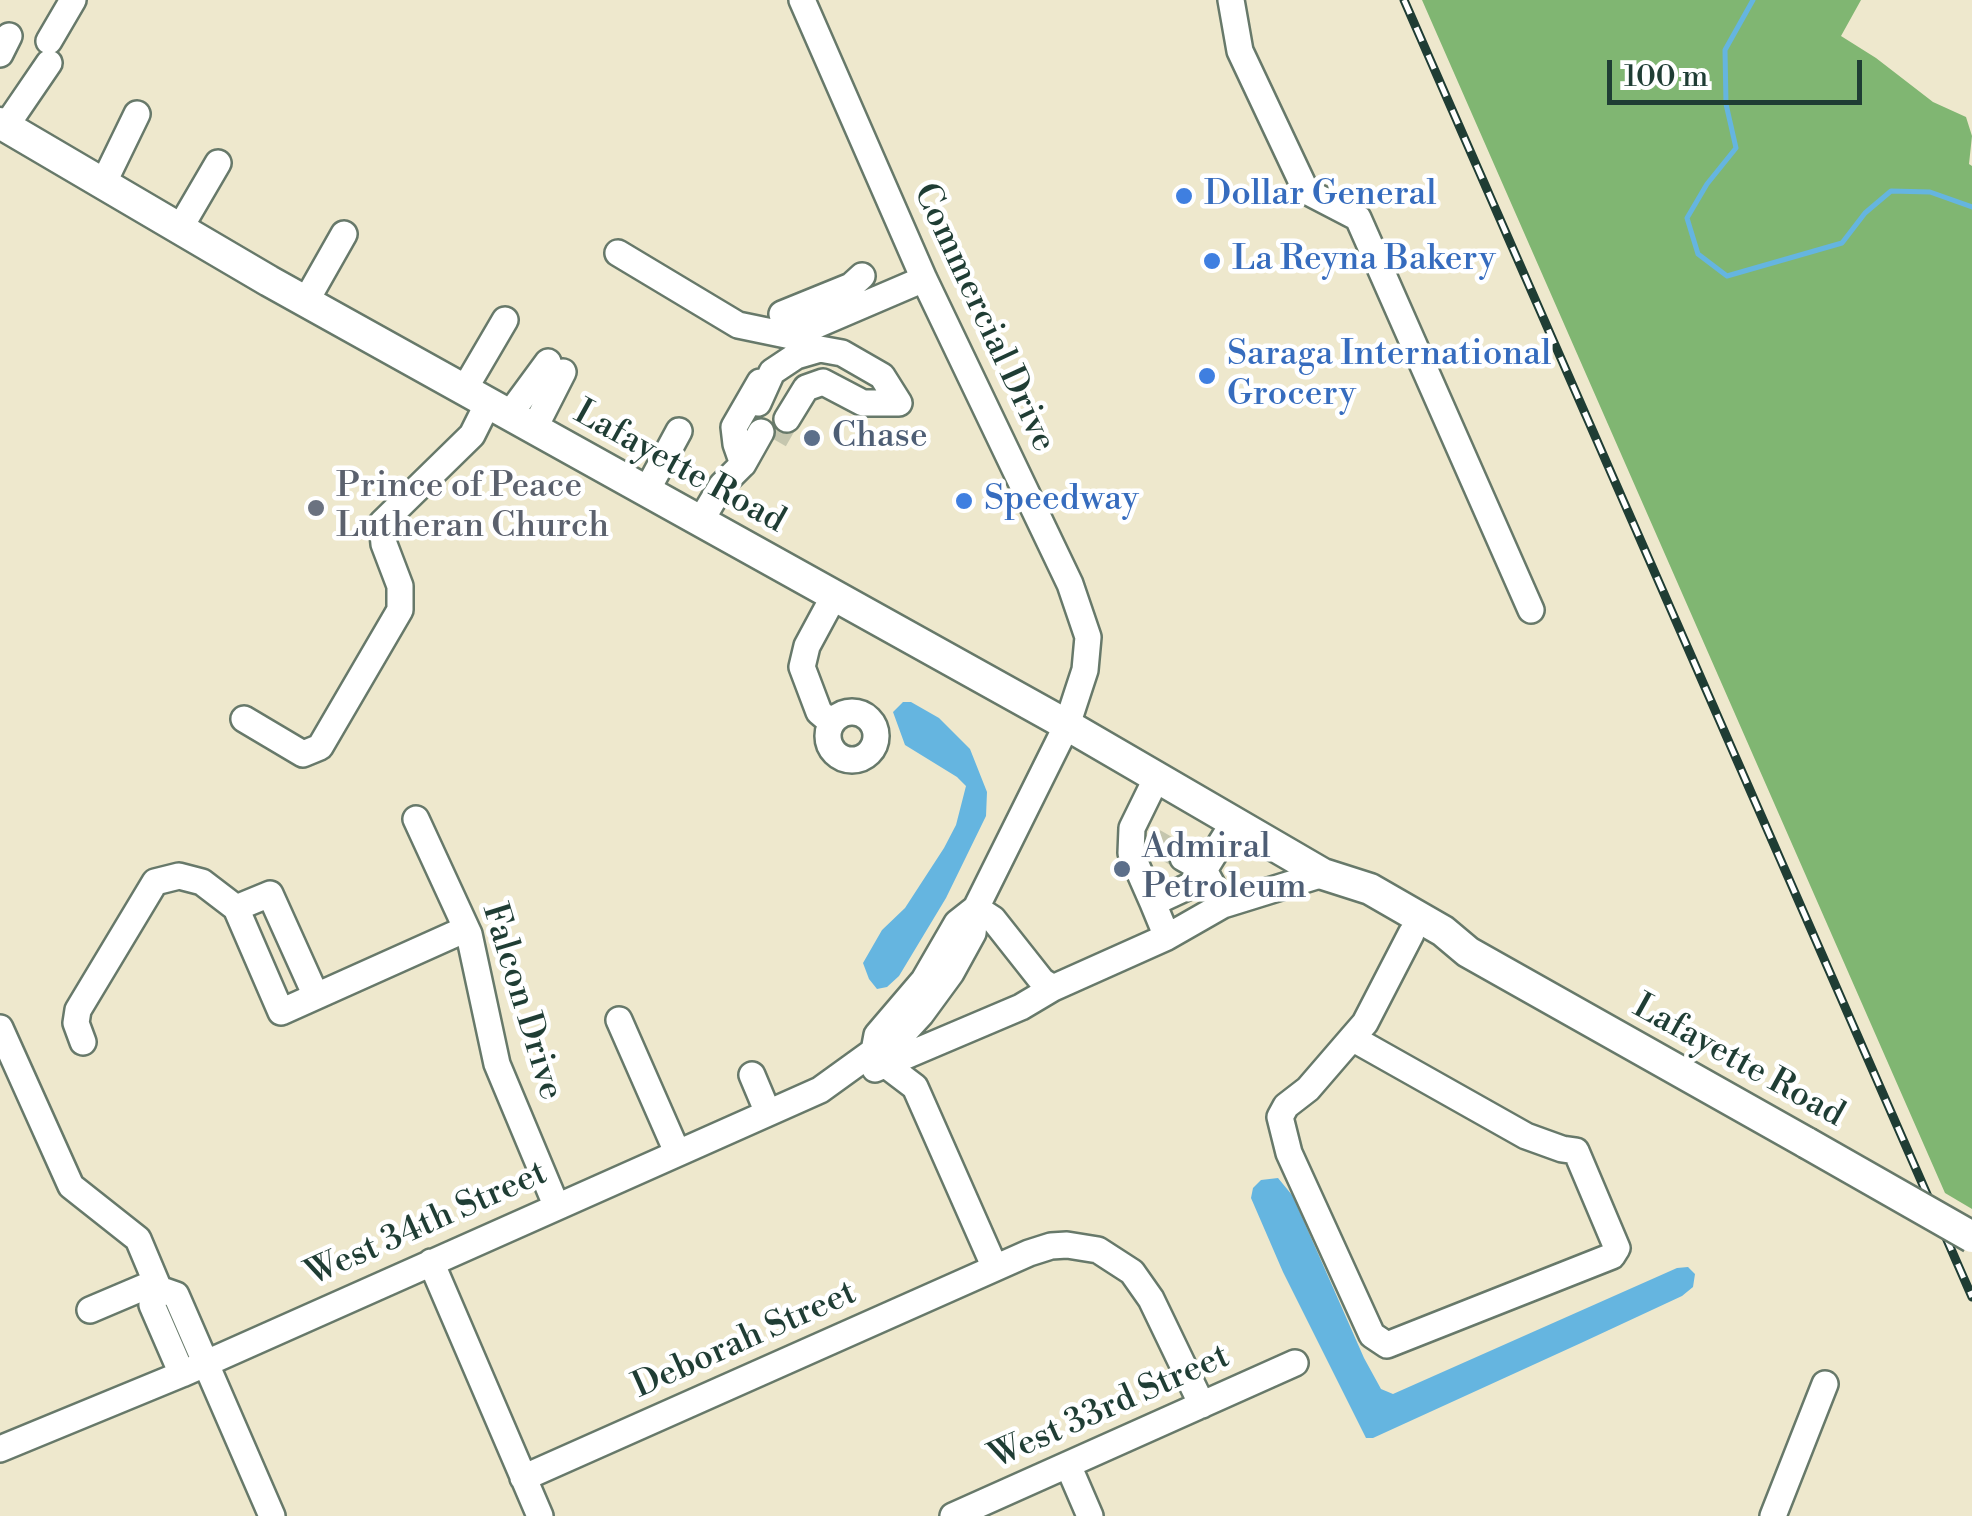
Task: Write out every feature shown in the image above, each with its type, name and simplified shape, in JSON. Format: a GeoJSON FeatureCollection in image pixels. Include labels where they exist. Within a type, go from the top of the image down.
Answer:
{"type":"FeatureCollection","features":[{"type":"Feature","properties":{"kind":"main road","name":"Lafayette Road"},"geometry":{"type":"LineString","coordinates":[[3,124],[306,301],[1066,725],[1324,874],[1370,889],[1443,932],[1468,952],[1972,1237]]}},
{"type":"Feature","properties":{"kind":"main road","name":"Lafayette Road"},"geometry":{"type":"LineString","coordinates":[[1324,874],[1356,904],[1411,934],[1454,956],[1468,952]]}},
{"type":"Feature","properties":{"kind":"street"},"geometry":{"type":"LineString","coordinates":[[3,124],[49,52],[73,0]]}},
{"type":"Feature","properties":{"kind":"street"},"geometry":{"type":"LineString","coordinates":[[1230,0],[1240,52],[1306,191],[1358,218],[1531,610]]}},
{"type":"Feature","properties":{"kind":"street","name":"Commercial Drive"},"geometry":{"type":"LineString","coordinates":[[804,3],[924,279],[1084,621],[1087,659],[1066,725],[976,908]]}},
{"type":"Feature","properties":{"kind":"street"},"geometry":{"type":"LineString","coordinates":[[104,184],[136,114]]}},
{"type":"Feature","properties":{"kind":"street"},"geometry":{"type":"LineString","coordinates":[[180,228],[218,164]]}},
{"type":"Feature","properties":{"kind":"street"},"geometry":{"type":"LineString","coordinates":[[306,301],[344,234]]}},
{"type":"Feature","properties":{"kind":"street"},"geometry":{"type":"LineString","coordinates":[[618,254],[738,325],[776,324],[851,286],[862,276]]}},
{"type":"Feature","properties":{"kind":"street"},"geometry":{"type":"LineString","coordinates":[[776,324],[791,336],[924,279]]}},
{"type":"Feature","properties":{"kind":"street"},"geometry":{"type":"LineString","coordinates":[[499,409],[505,320]]}},
{"type":"Feature","properties":{"kind":"street"},"geometry":{"type":"LineString","coordinates":[[700,522],[722,485],[760,431],[793,378],[816,366],[831,367],[895,401],[882,376],[831,350],[820,349],[796,356],[761,382],[734,428],[760,431]]}},
{"type":"Feature","properties":{"kind":"street"},"geometry":{"type":"LineString","coordinates":[[244,719],[303,754],[320,747],[400,610],[400,586],[384,544],[382,523],[499,409],[556,367]]}},
{"type":"Feature","properties":{"kind":"street"},"geometry":{"type":"LineString","coordinates":[[760,431],[772,372]]}},
{"type":"Feature","properties":{"kind":"street"},"geometry":{"type":"LineString","coordinates":[[646,492],[679,432]]}},
{"type":"Feature","properties":{"kind":"street"},"geometry":{"type":"LineString","coordinates":[[832,723],[819,712],[802,667],[808,646],[834,596]]}},
{"type":"Feature","properties":{"kind":"street"},"geometry":{"type":"LineString","coordinates":[[1157,778],[1132,828],[1131,853],[1167,937]]}},
{"type":"Feature","properties":{"kind":"street","name":"Falcon Drive"},"geometry":{"type":"LineString","coordinates":[[416,820],[466,930],[497,1064],[556,1206]]}},
{"type":"Feature","properties":{"kind":"street"},"geometry":{"type":"LineString","coordinates":[[1193,864],[1234,822]]}},
{"type":"Feature","properties":{"kind":"street"},"geometry":{"type":"LineString","coordinates":[[1132,828],[1154,841]]}},
{"type":"Feature","properties":{"kind":"street"},"geometry":{"type":"LineString","coordinates":[[1152,903],[1196,883],[1193,864]]}},
{"type":"Feature","properties":{"kind":"street"},"geometry":{"type":"LineString","coordinates":[[1193,864],[1224,905]]}},
{"type":"Feature","properties":{"kind":"street"},"geometry":{"type":"LineString","coordinates":[[880,1058],[924,1049],[1021,1007],[1052,988],[1167,937],[1224,905],[1324,874]]}},
{"type":"Feature","properties":{"kind":"street"},"geometry":{"type":"LineString","coordinates":[[83,1042],[76,1023],[78,1010],[155,882],[179,876],[202,882],[236,908],[281,1012],[466,930]]}},
{"type":"Feature","properties":{"kind":"street"},"geometry":{"type":"LineString","coordinates":[[236,908],[270,894],[316,996]]}},
{"type":"Feature","properties":{"kind":"street"},"geometry":{"type":"LineString","coordinates":[[976,908],[993,920],[1052,988]]}},
{"type":"Feature","properties":{"kind":"street","name":"West 34th Street"},"geometry":{"type":"LineString","coordinates":[[0,1449],[193,1369],[820,1090],[880,1058],[877,1035],[924,980],[957,923],[976,908]]}},
{"type":"Feature","properties":{"kind":"street"},"geometry":{"type":"LineString","coordinates":[[1352,1038],[1526,1136],[1562,1150],[1576,1151],[1617,1248],[1612,1256],[1386,1344],[1372,1335],[1289,1153],[1280,1117],[1365,1023],[1411,934]]}},
{"type":"Feature","properties":{"kind":"street"},"geometry":{"type":"LineString","coordinates":[[618,1020],[677,1152]]}},
{"type":"Feature","properties":{"kind":"street"},"geometry":{"type":"LineString","coordinates":[[0,1028],[71,1186],[138,1239],[158,1285],[176,1295],[193,1369],[272,1516]]}},
{"type":"Feature","properties":{"kind":"street"},"geometry":{"type":"LineString","coordinates":[[916,1087],[924,1049]]}},
{"type":"Feature","properties":{"kind":"street"},"geometry":{"type":"LineString","coordinates":[[880,1058],[916,1087],[995,1268]]}},
{"type":"Feature","properties":{"kind":"street"},"geometry":{"type":"LineString","coordinates":[[752,1075],[768,1113]]}},
{"type":"Feature","properties":{"kind":"street","name":"Deborah Street"},"geometry":{"type":"LineString","coordinates":[[523,1478],[1036,1250],[1068,1245],[1098,1250],[1132,1272],[1152,1298],[1202,1405]]}},
{"type":"Feature","properties":{"kind":"street"},"geometry":{"type":"LineString","coordinates":[[431,1262],[540,1516]]}},
{"type":"Feature","properties":{"kind":"street"},"geometry":{"type":"LineString","coordinates":[[90,1310],[158,1285]]}},
{"type":"Feature","properties":{"kind":"street","name":"West 33rd Street"},"geometry":{"type":"LineString","coordinates":[[953,1516],[1295,1364]]}},
{"type":"Feature","properties":{"kind":"street"},"geometry":{"type":"LineString","coordinates":[[1773,1516],[1825,1384]]}},
{"type":"Feature","properties":{"kind":"street"},"geometry":{"type":"LineString","coordinates":[[1068,1464],[1090,1516]]}},
{"type":"Feature","properties":{"kind":"green space"},"geometry":{"type":"Polygon","coordinates":[[[1422,0],[1861,0],[1841,36],[1933,102],[1966,117],[1972,136],[1972,1209],[1945,1193],[1422,0]]]}},
{"type":"Feature","properties":{"kind":"water"},"geometry":{"type":"Polygon","coordinates":[[[903,702],[911,702],[939,718],[970,749],[987,792],[986,816],[946,898],[899,976],[887,987],[877,989],[863,963],[882,930],[905,908],[944,848],[956,825],[966,786],[905,745],[893,712],[903,702]]]}},
{"type":"Feature","properties":{"kind":"water"},"geometry":{"type":"Polygon","coordinates":[[[1278,1178],[1292,1195],[1364,1358],[1381,1389],[1393,1394],[1677,1268],[1688,1267],[1695,1274],[1693,1287],[1682,1296],[1581,1343],[1366,1438],[1283,1272],[1251,1198],[1253,1188],[1261,1180],[1278,1178]]]}},
{"type":"Feature","properties":{"kind":"waterway"},"geometry":{"type":"LineString","coordinates":[[1753,0],[1725,50],[1726,104],[1736,148],[1707,184],[1687,218],[1698,254],[1727,276],[1842,243],[1865,213],[1891,191],[1930,192],[1972,207]]}},
{"type":"Feature","properties":{"kind":"tunnel"},"geometry":{"type":"LineString","coordinates":[[775,440],[787,419]]}},
{"type":"Feature","properties":{"kind":"tunnel"},"geometry":{"type":"LineString","coordinates":[[1154,841],[1183,858]]}},
{"type":"Feature","properties":{"kind":"railway"},"geometry":{"type":"LineString","coordinates":[[1404,0],[1972,1297]]}},
{"type":"Feature","properties":{"kind":"place","name":"Dollar General"},"geometry":{"type":"Point","coordinates":[1184,196]}},
{"type":"Feature","properties":{"kind":"place","name":"La Reyna Bakery"},"geometry":{"type":"Point","coordinates":[1212,261]}},
{"type":"Feature","properties":{"kind":"place","name":"Saraga International Grocery"},"geometry":{"type":"Point","coordinates":[1207,376]}},
{"type":"Feature","properties":{"kind":"place","name":"Chase"},"geometry":{"type":"Point","coordinates":[812,438]}},
{"type":"Feature","properties":{"kind":"place","name":"Speedway"},"geometry":{"type":"Point","coordinates":[964,501]}},
{"type":"Feature","properties":{"kind":"place","name":"Prince of Peace Lutheran Church"},"geometry":{"type":"Point","coordinates":[316,508]}},
{"type":"Feature","properties":{"kind":"place","name":"Admiral Petroleum"},"geometry":{"type":"Point","coordinates":[1122,869]}}]}
